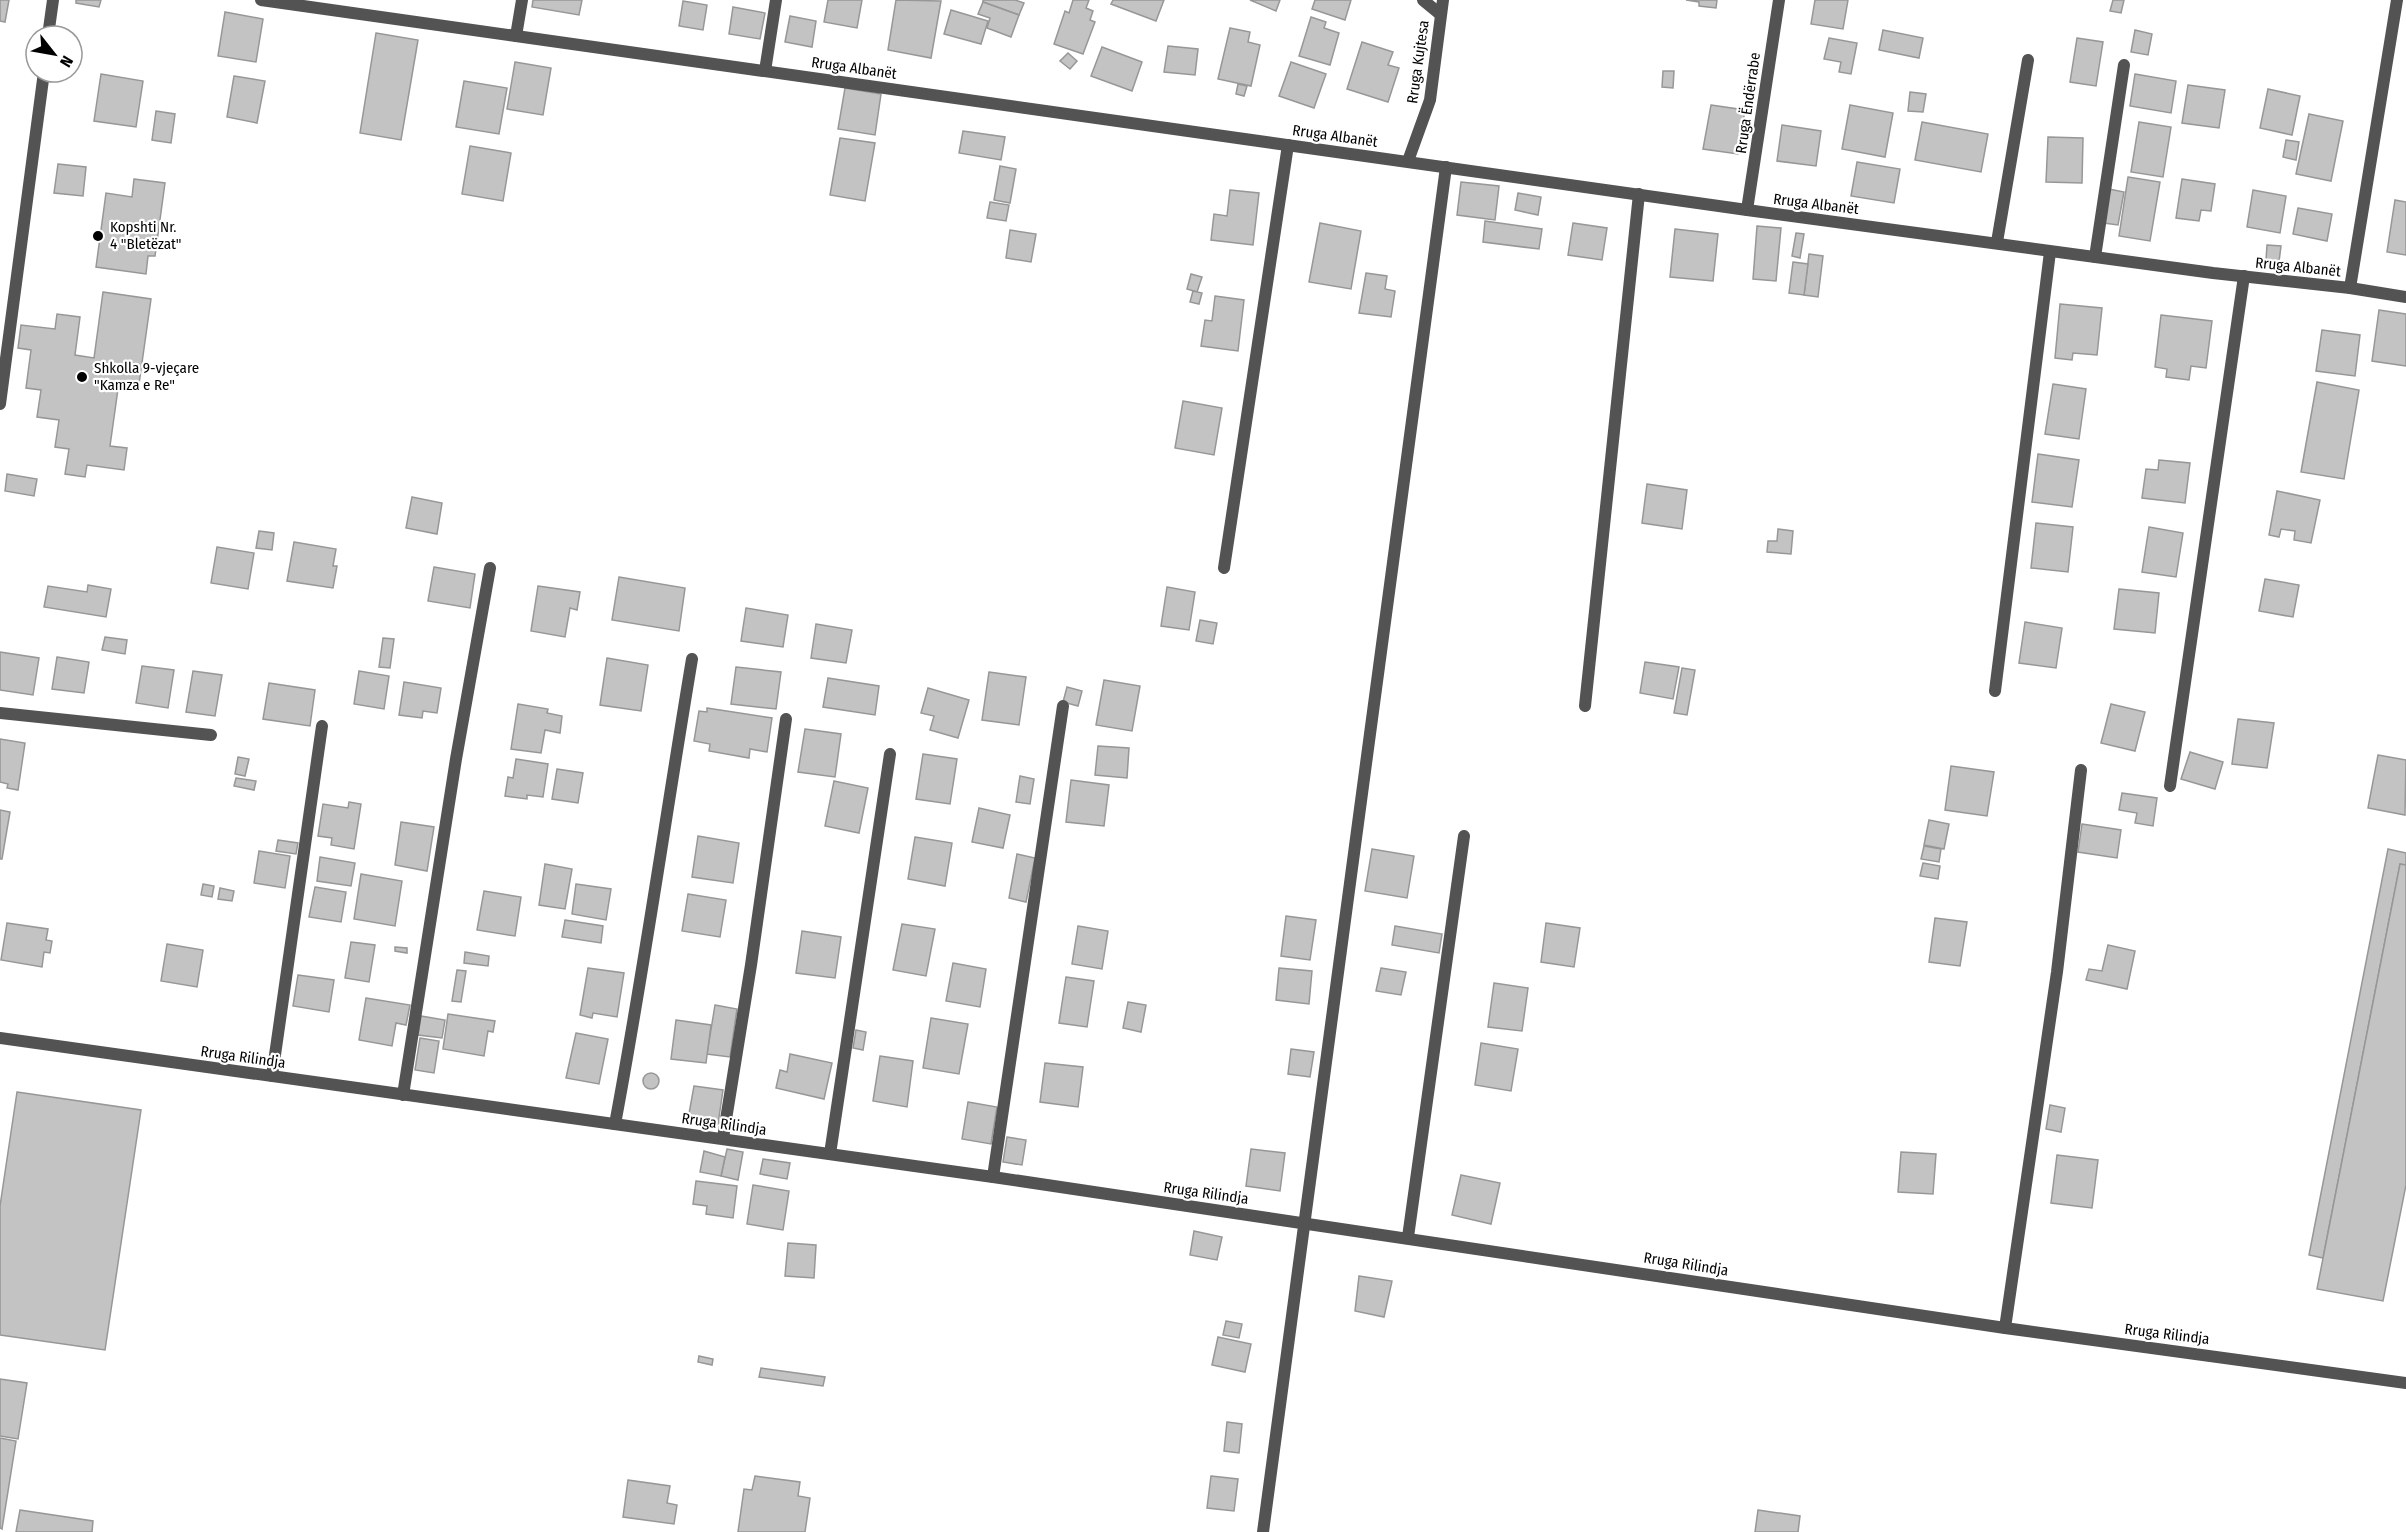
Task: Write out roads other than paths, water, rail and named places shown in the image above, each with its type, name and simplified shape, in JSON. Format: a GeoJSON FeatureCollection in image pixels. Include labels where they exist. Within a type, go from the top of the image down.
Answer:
{"type":"FeatureCollection","features":[{"type":"Feature","properties":{"kind":"street"},"geometry":{"type":"LineString","coordinates":[[50,24],[53,0]]}},
{"type":"Feature","properties":{"kind":"street","name":"Rruga Albanët"},"geometry":{"type":"LineString","coordinates":[[261,0],[309,3],[516,36],[1748,210],[1996,242],[2050,252],[2406,297]]}},
{"type":"Feature","properties":{"kind":"street"},"geometry":{"type":"LineString","coordinates":[[516,36],[522,0]]}},
{"type":"Feature","properties":{"kind":"street"},"geometry":{"type":"LineString","coordinates":[[765,71],[776,0]]}},
{"type":"Feature","properties":{"kind":"street"},"geometry":{"type":"LineString","coordinates":[[1423,0],[1440,14]]}},
{"type":"Feature","properties":{"kind":"street","name":"Rruga Kujtesa"},"geometry":{"type":"LineString","coordinates":[[1408,161],[1430,100],[1443,0]]}},
{"type":"Feature","properties":{"kind":"street","name":"Rruga Ëndërrabe"},"geometry":{"type":"LineString","coordinates":[[1748,210],[1779,0]]}},
{"type":"Feature","properties":{"kind":"street"},"geometry":{"type":"LineString","coordinates":[[2349,288],[2397,0]]}},
{"type":"Feature","properties":{"kind":"street"},"geometry":{"type":"LineString","coordinates":[[1996,242],[2028,60]]}},
{"type":"Feature","properties":{"kind":"street"},"geometry":{"type":"LineString","coordinates":[[2096,257],[2124,65]]}},
{"type":"Feature","properties":{"kind":"street"},"geometry":{"type":"LineString","coordinates":[[0,404],[42,84]]}},
{"type":"Feature","properties":{"kind":"street"},"geometry":{"type":"LineString","coordinates":[[1224,568],[1288,145]]}},
{"type":"Feature","properties":{"kind":"street"},"geometry":{"type":"LineString","coordinates":[[1263,1532],[1446,167]]}},
{"type":"Feature","properties":{"kind":"street"},"geometry":{"type":"LineString","coordinates":[[1585,706],[1639,194]]}},
{"type":"Feature","properties":{"kind":"street"},"geometry":{"type":"LineString","coordinates":[[1995,691],[2050,252]]}},
{"type":"Feature","properties":{"kind":"street"},"geometry":{"type":"LineString","coordinates":[[2170,786],[2244,276]]}},
{"type":"Feature","properties":{"kind":"street"},"geometry":{"type":"LineString","coordinates":[[403,1095],[456,759],[490,568]]}},
{"type":"Feature","properties":{"kind":"street"},"geometry":{"type":"LineString","coordinates":[[615,1124],[641,986],[692,658]]}},
{"type":"Feature","properties":{"kind":"street"},"geometry":{"type":"LineString","coordinates":[[993,1177],[1063,706]]}},
{"type":"Feature","properties":{"kind":"street"},"geometry":{"type":"LineString","coordinates":[[0,713],[211,735]]}},
{"type":"Feature","properties":{"kind":"street"},"geometry":{"type":"LineString","coordinates":[[723,1138],[751,964],[786,719]]}},
{"type":"Feature","properties":{"kind":"street"},"geometry":{"type":"LineString","coordinates":[[272,1076],[322,726]]}},
{"type":"Feature","properties":{"kind":"street"},"geometry":{"type":"LineString","coordinates":[[830,1154],[890,754]]}},
{"type":"Feature","properties":{"kind":"street"},"geometry":{"type":"LineString","coordinates":[[2005,1328],[2057,972],[2080,771]]}},
{"type":"Feature","properties":{"kind":"street"},"geometry":{"type":"LineString","coordinates":[[1408,1237],[1464,836]]}},
{"type":"Feature","properties":{"kind":"street","name":"Rruga Rilindja"},"geometry":{"type":"LineString","coordinates":[[0,1038],[723,1138],[1408,1237],[2005,1328],[2406,1383]]}},
{"type":"Feature","properties":{"kind":"place","name":"Kopshti Nr. 4 \"Bletëzat\""},"geometry":{"type":"Point","coordinates":[98,236]}},
{"type":"Feature","properties":{"kind":"place","name":"Shkolla 9-vjeçare \"Kamza e Re\""},"geometry":{"type":"Point","coordinates":[82,377]}}]}
